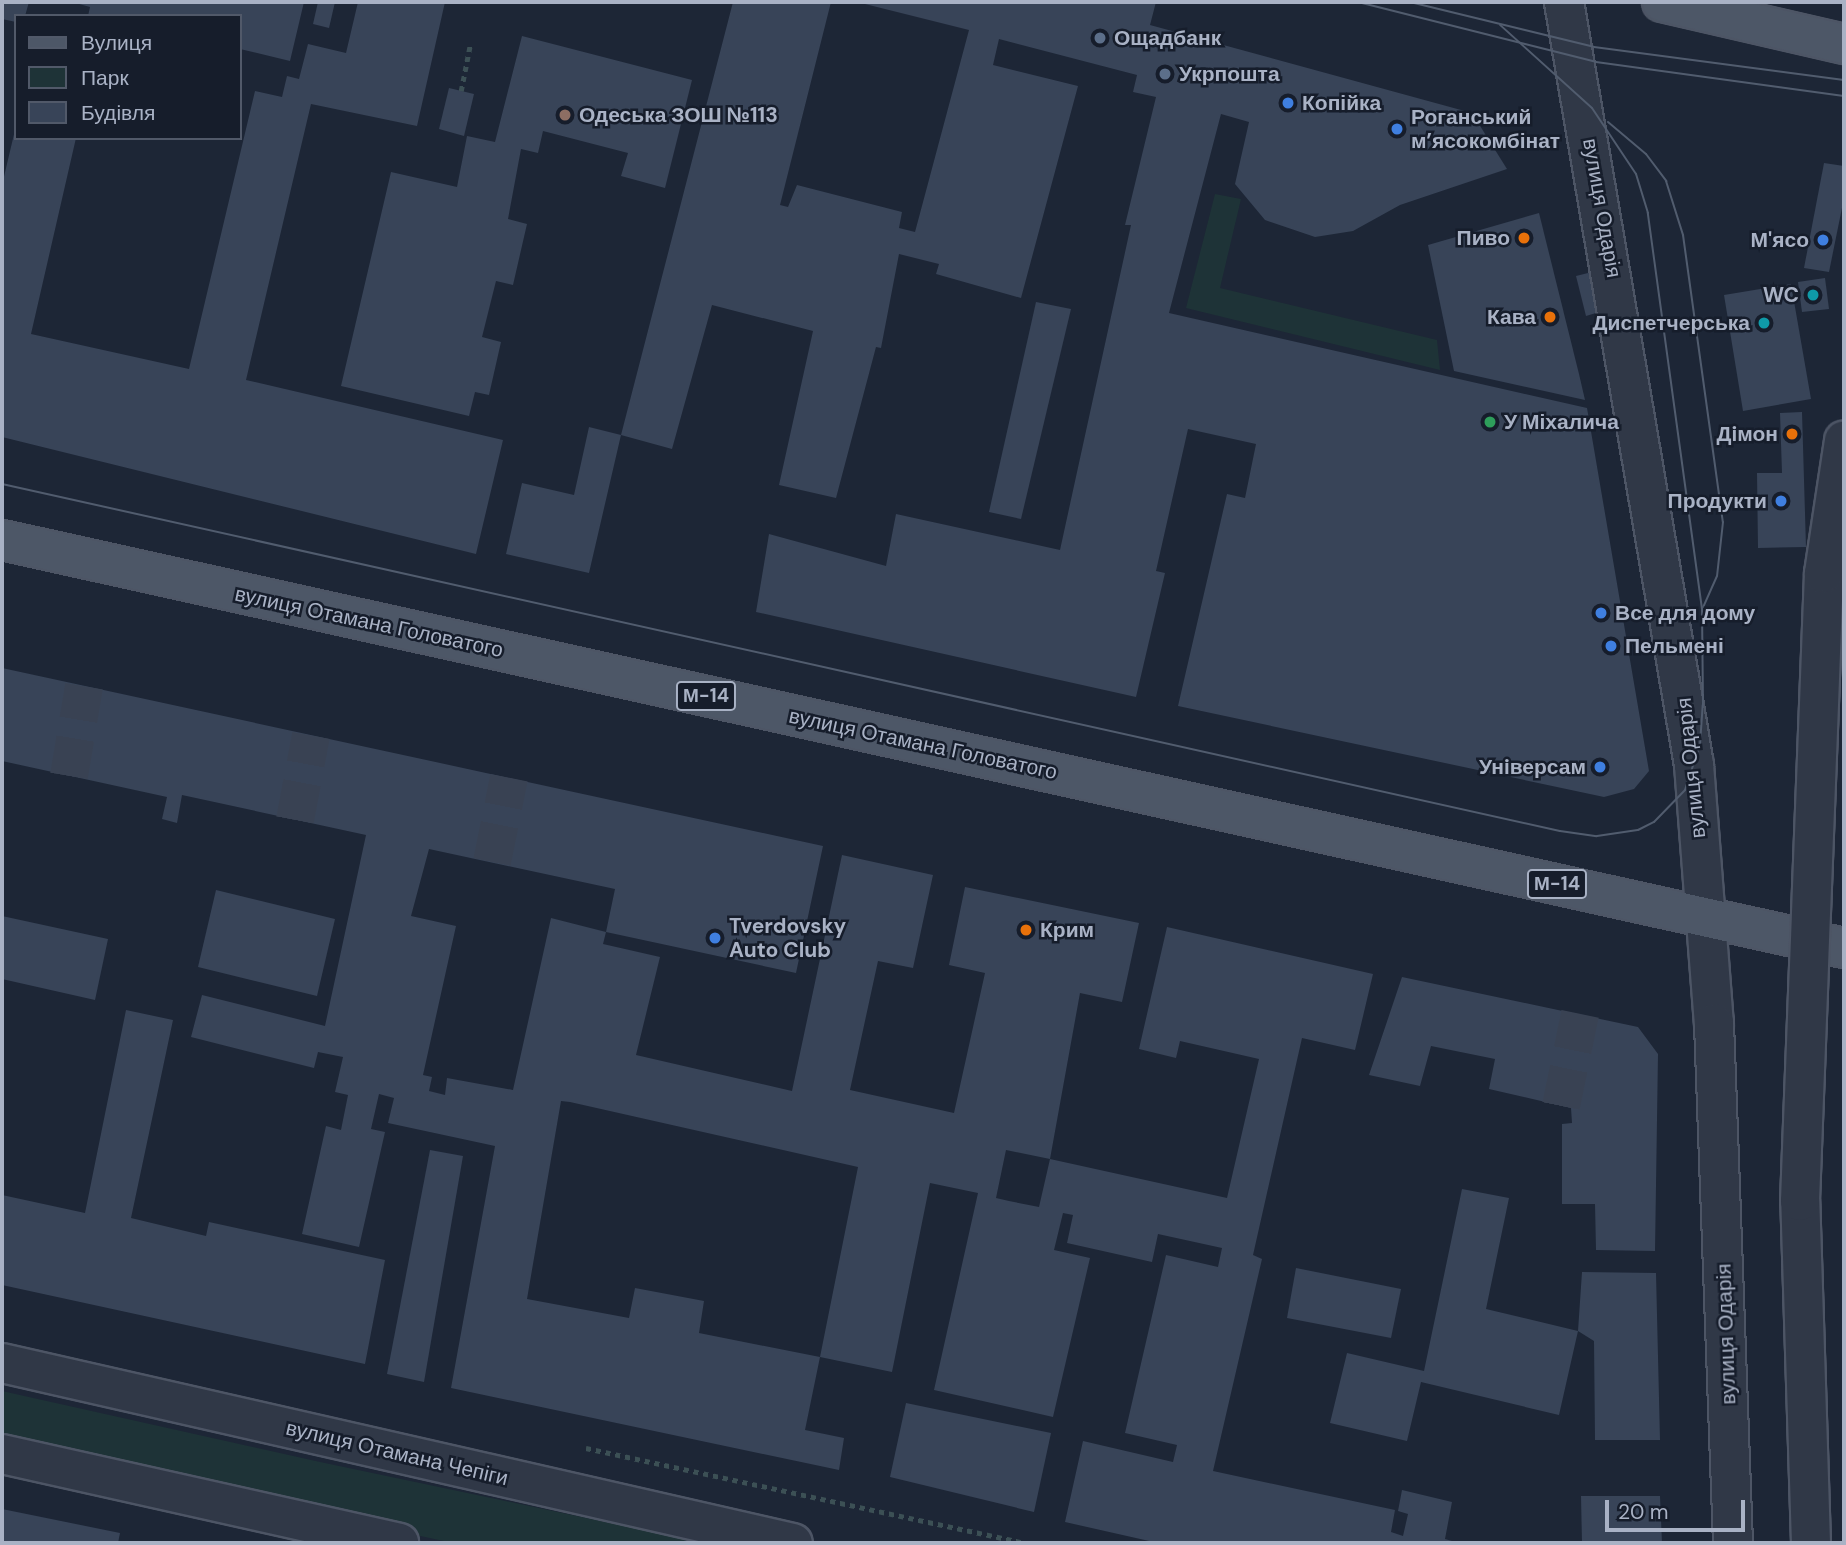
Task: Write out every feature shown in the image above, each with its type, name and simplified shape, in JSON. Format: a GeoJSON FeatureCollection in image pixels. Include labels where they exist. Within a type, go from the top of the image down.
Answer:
{"type":"FeatureCollection","features":[{"type":"Feature","properties":{"kind":"main road"},"geometry":{"type":"LineString","coordinates":[[1662,2],[1844,44]]}},
{"type":"Feature","properties":{"kind":"main road","name":"вулиця Отамана Головатого"},"geometry":{"type":"LineString","coordinates":[[2,540],[1844,948]]}},
{"type":"Feature","properties":{"kind":"street","name":"вулиця Одарія"},"geometry":{"type":"LineString","coordinates":[[1564,2],[1694,765],[1714,1023],[1733,1543]]}},
{"type":"Feature","properties":{"kind":"street"},"geometry":{"type":"LineString","coordinates":[[1811,1543],[1800,1202],[1824,573],[1844,441]]}},
{"type":"Feature","properties":{"kind":"street","name":"вулиця Отамана Чепіги"},"geometry":{"type":"LineString","coordinates":[[2,1363],[793,1543]]}},
{"type":"Feature","properties":{"kind":"street"},"geometry":{"type":"LineString","coordinates":[[2,1454],[400,1543]]}},
{"type":"Feature","properties":{"kind":"path"},"geometry":{"type":"LineString","coordinates":[[461,91],[470,45]]}},
{"type":"Feature","properties":{"kind":"green space"},"geometry":{"type":"Polygon","coordinates":[[[1215,194],[1241,199],[1220,288],[1437,340],[1440,370],[1186,308],[1215,194]]]}},
{"type":"Feature","properties":{"kind":"green space"},"geometry":{"type":"Polygon","coordinates":[[[2,1391],[320,1462],[705,1543],[453,1543],[2,1446],[2,1391]]]}},
{"type":"Feature","properties":{"kind":"building"},"geometry":{"type":"Polygon","coordinates":[[[2,2],[29,2],[26,14],[14,14],[14,22],[2,19],[2,2]]]}},
{"type":"Feature","properties":{"kind":"building"},"geometry":{"type":"Polygon","coordinates":[[[72,2],[304,2],[290,61],[242,49],[242,14],[88,14],[90,7],[72,2]]]}},
{"type":"Feature","properties":{"kind":"building"},"geometry":{"type":"Polygon","coordinates":[[[318,2],[335,2],[329,28],[313,24],[318,2]]]}},
{"type":"Feature","properties":{"kind":"building"},"geometry":{"type":"Polygon","coordinates":[[[358,2],[445,2],[417,126],[311,104],[246,380],[503,440],[476,554],[2,437],[2,185],[14,134],[14,140],[76,140],[31,334],[189,369],[255,91],[282,97],[287,76],[299,79],[308,44],[346,53],[358,2]]]}},
{"type":"Feature","properties":{"kind":"building"},"geometry":{"type":"Polygon","coordinates":[[[733,2],[831,2],[780,205],[788,207],[797,185],[902,212],[899,228],[915,232],[969,30],[857,2],[1156,2],[1150,25],[1472,113],[1507,169],[1400,205],[1353,231],[1315,237],[1265,220],[1235,184],[1249,122],[1221,114],[1169,313],[1587,408],[1649,771],[1634,789],[1604,797],[1178,706],[1227,494],[1245,498],[1256,444],[1188,429],[1156,571],[1165,573],[1136,697],[756,612],[769,534],[886,566],[896,514],[1060,550],[1131,225],[1125,225],[1156,97],[1133,92],[1137,75],[999,39],[993,65],[1078,86],[1021,298],[936,274],[939,264],[899,254],[881,348],[876,347],[836,498],[779,485],[813,331],[712,305],[672,449],[621,435],[733,2]]]}},
{"type":"Feature","properties":{"kind":"building"},"geometry":{"type":"Polygon","coordinates":[[[522,36],[692,80],[665,188],[621,176],[628,153],[543,131],[538,153],[521,149],[508,219],[527,224],[513,285],[496,281],[482,337],[501,342],[489,395],[475,392],[469,416],[341,386],[391,172],[457,187],[467,136],[495,142],[522,36]]]}},
{"type":"Feature","properties":{"kind":"building"},"geometry":{"type":"Polygon","coordinates":[[[449,88],[474,94],[464,136],[439,129],[449,88]]]}},
{"type":"Feature","properties":{"kind":"building"},"geometry":{"type":"Polygon","coordinates":[[[1824,163],[1844,166],[1844,198],[1829,272],[1804,268],[1824,163]]]}},
{"type":"Feature","properties":{"kind":"building"},"geometry":{"type":"Polygon","coordinates":[[[1539,213],[1585,400],[1454,371],[1428,245],[1539,213]]]}},
{"type":"Feature","properties":{"kind":"building"},"geometry":{"type":"Polygon","coordinates":[[[1596,271],[1606,310],[1586,316],[1576,276],[1596,271]]]}},
{"type":"Feature","properties":{"kind":"building","name":"WC"},"geometry":{"type":"Polygon","coordinates":[[[1825,278],[1829,309],[1802,312],[1798,282],[1825,278]]]}},
{"type":"Feature","properties":{"kind":"building","name":"Диспетчерська"},"geometry":{"type":"Polygon","coordinates":[[[1791,284],[1811,399],[1743,411],[1724,295],[1791,284]]]}},
{"type":"Feature","properties":{"kind":"building"},"geometry":{"type":"Polygon","coordinates":[[[1036,302],[1071,309],[1021,519],[989,512],[1036,302]]]}},
{"type":"Feature","properties":{"kind":"building","name":"Продукти"},"geometry":{"type":"Polygon","coordinates":[[[1802,412],[1806,547],[1758,548],[1757,473],[1782,473],[1780,413],[1802,412]]]}},
{"type":"Feature","properties":{"kind":"building"},"geometry":{"type":"Polygon","coordinates":[[[589,427],[621,435],[589,573],[506,554],[522,483],[574,495],[589,427]]]}},
{"type":"Feature","properties":{"kind":"building"},"geometry":{"type":"Polygon","coordinates":[[[2,668],[823,846],[796,973],[606,932],[603,944],[660,957],[636,1055],[792,1091],[842,855],[933,875],[913,968],[878,961],[850,1090],[954,1113],[985,973],[949,965],[965,887],[1139,923],[1122,1002],[1080,993],[1050,1159],[1227,1198],[1259,1059],[1180,1041],[1176,1058],[1139,1049],[1167,927],[1373,974],[1355,1050],[1302,1038],[1253,1255],[1262,1259],[1213,1471],[1395,1510],[1391,1532],[1403,1536],[1408,1514],[1398,1511],[1402,1490],[1452,1502],[1445,1539],[1459,1543],[1158,1543],[1065,1522],[1083,1441],[1173,1462],[1177,1445],[1125,1433],[1166,1255],[1218,1267],[1222,1248],[1158,1234],[1152,1262],[1067,1243],[1073,1215],[1063,1213],[1054,1250],[1090,1258],[1053,1417],[934,1390],[978,1193],[930,1183],[892,1372],[820,1357],[805,1430],[844,1438],[839,1470],[451,1388],[495,1146],[388,1123],[394,1098],[379,1094],[371,1129],[385,1132],[359,1247],[302,1234],[326,1126],[341,1130],[348,1095],[335,1092],[343,1057],[318,1052],[314,1068],[191,1037],[202,995],[325,1026],[366,835],[182,795],[177,823],[162,819],[167,797],[2,761],[2,668]],[[429,849],[411,916],[456,926],[423,1075],[432,1077],[429,1091],[445,1095],[447,1078],[513,1090],[551,918],[606,932],[615,889],[429,849]],[[561,1101],[527,1299],[629,1318],[635,1288],[704,1301],[699,1333],[820,1357],[858,1167],[561,1101]],[[1006,1150],[996,1198],[1039,1207],[1050,1159],[1006,1150]]]}},
{"type":"Feature","properties":{"kind":"building"},"geometry":{"type":"Polygon","coordinates":[[[216,890],[335,919],[317,996],[198,967],[216,890]]]}},
{"type":"Feature","properties":{"kind":"building"},"geometry":{"type":"Polygon","coordinates":[[[2,916],[108,939],[95,1000],[2,979],[2,916]]]}},
{"type":"Feature","properties":{"kind":"building"},"geometry":{"type":"Polygon","coordinates":[[[1402,977],[1638,1027],[1658,1054],[1655,1251],[1596,1250],[1595,1204],[1562,1204],[1562,1124],[1572,1123],[1571,1108],[1489,1089],[1495,1059],[1431,1046],[1420,1086],[1369,1075],[1402,977]]]}},
{"type":"Feature","properties":{"kind":"building"},"geometry":{"type":"Polygon","coordinates":[[[126,1010],[173,1020],[131,1218],[206,1236],[209,1222],[385,1260],[365,1364],[2,1285],[2,1195],[85,1213],[126,1010]]]}},
{"type":"Feature","properties":{"kind":"building"},"geometry":{"type":"Polygon","coordinates":[[[430,1150],[463,1156],[424,1382],[387,1374],[430,1150]]]}},
{"type":"Feature","properties":{"kind":"building"},"geometry":{"type":"Polygon","coordinates":[[[1462,1189],[1509,1198],[1486,1309],[1578,1331],[1559,1415],[1421,1382],[1407,1441],[1330,1423],[1347,1353],[1424,1371],[1462,1189]]]}},
{"type":"Feature","properties":{"kind":"building"},"geometry":{"type":"Polygon","coordinates":[[[1296,1268],[1401,1289],[1391,1338],[1287,1318],[1296,1268]]]}},
{"type":"Feature","properties":{"kind":"building"},"geometry":{"type":"Polygon","coordinates":[[[1582,1272],[1656,1273],[1660,1440],[1595,1440],[1594,1341],[1578,1331],[1582,1272]]]}},
{"type":"Feature","properties":{"kind":"building"},"geometry":{"type":"Polygon","coordinates":[[[906,1403],[1051,1433],[1034,1512],[890,1477],[906,1403]]]}},
{"type":"Feature","properties":{"kind":"building"},"geometry":{"type":"Polygon","coordinates":[[[1581,1496],[1660,1496],[1662,1543],[1582,1543],[1581,1496]]]}},
{"type":"Feature","properties":{"kind":"building"},"geometry":{"type":"Polygon","coordinates":[[[2,1509],[120,1533],[118,1543],[2,1543],[2,1509]]]}},
{"type":"Feature","properties":{"kind":"tunnel"},"geometry":{"type":"LineString","coordinates":[[69,776],[84,686]]}},
{"type":"Feature","properties":{"kind":"tunnel"},"geometry":{"type":"LineString","coordinates":[[295,820],[311,735]]}},
{"type":"Feature","properties":{"kind":"tunnel"},"geometry":{"type":"LineString","coordinates":[[492,862],[509,778]]}},
{"type":"Feature","properties":{"kind":"tunnel"},"geometry":{"type":"LineString","coordinates":[[1561,1106],[1580,1014]]}},
{"type":"Feature","properties":{"kind":"tram line"},"geometry":{"type":"LineString","coordinates":[[1358,2],[1596,62],[1844,96]]}},
{"type":"Feature","properties":{"kind":"tram line"},"geometry":{"type":"LineString","coordinates":[[1410,2],[1594,47],[1844,80]]}},
{"type":"Feature","properties":{"kind":"tram line"},"geometry":{"type":"LineString","coordinates":[[2,484],[1560,831],[1597,836],[1638,830],[1654,822],[1685,790],[1700,744],[1703,705],[1702,609],[1648,213],[1636,174],[1592,108],[1500,25]]}},
{"type":"Feature","properties":{"kind":"tram line"},"geometry":{"type":"LineString","coordinates":[[1608,122],[1646,154],[1666,181],[1683,235],[1723,522],[1717,576],[1703,607]]}},
{"type":"Feature","properties":{"kind":"place","name":"Ощадбанк"},"geometry":{"type":"Point","coordinates":[1100,38]}},
{"type":"Feature","properties":{"kind":"place","name":"Укрпошта"},"geometry":{"type":"Point","coordinates":[1165,74]}},
{"type":"Feature","properties":{"kind":"place","name":"Копійка"},"geometry":{"type":"Point","coordinates":[1288,103]}},
{"type":"Feature","properties":{"kind":"place","name":"Одеська ЗОШ №113"},"geometry":{"type":"Point","coordinates":[565,115]}},
{"type":"Feature","properties":{"kind":"place","name":"Роганський м’ясокомбінат"},"geometry":{"type":"Point","coordinates":[1397,129]}},
{"type":"Feature","properties":{"kind":"place","name":"Пиво"},"geometry":{"type":"Point","coordinates":[1524,238]}},
{"type":"Feature","properties":{"kind":"place","name":"М'ясо"},"geometry":{"type":"Point","coordinates":[1823,240]}},
{"type":"Feature","properties":{"kind":"place","name":"WC"},"geometry":{"type":"Point","coordinates":[1813,295]}},
{"type":"Feature","properties":{"kind":"place","name":"Кава"},"geometry":{"type":"Point","coordinates":[1550,317]}},
{"type":"Feature","properties":{"kind":"place","name":"Диспетчерська"},"geometry":{"type":"Point","coordinates":[1764,323]}},
{"type":"Feature","properties":{"kind":"place","name":"У Міхалича"},"geometry":{"type":"Point","coordinates":[1490,422]}},
{"type":"Feature","properties":{"kind":"place","name":"Дiмон"},"geometry":{"type":"Point","coordinates":[1792,434]}},
{"type":"Feature","properties":{"kind":"place","name":"Продукти"},"geometry":{"type":"Point","coordinates":[1781,501]}},
{"type":"Feature","properties":{"kind":"place","name":"Все для дому"},"geometry":{"type":"Point","coordinates":[1601,613]}},
{"type":"Feature","properties":{"kind":"place","name":"Пельмені"},"geometry":{"type":"Point","coordinates":[1611,646]}},
{"type":"Feature","properties":{"kind":"place","name":"Унiверсам"},"geometry":{"type":"Point","coordinates":[1600,767]}},
{"type":"Feature","properties":{"kind":"place","name":"Крим"},"geometry":{"type":"Point","coordinates":[1026,930]}},
{"type":"Feature","properties":{"kind":"place","name":"Tverdovsky Auto Club"},"geometry":{"type":"Point","coordinates":[715,938]}}]}
